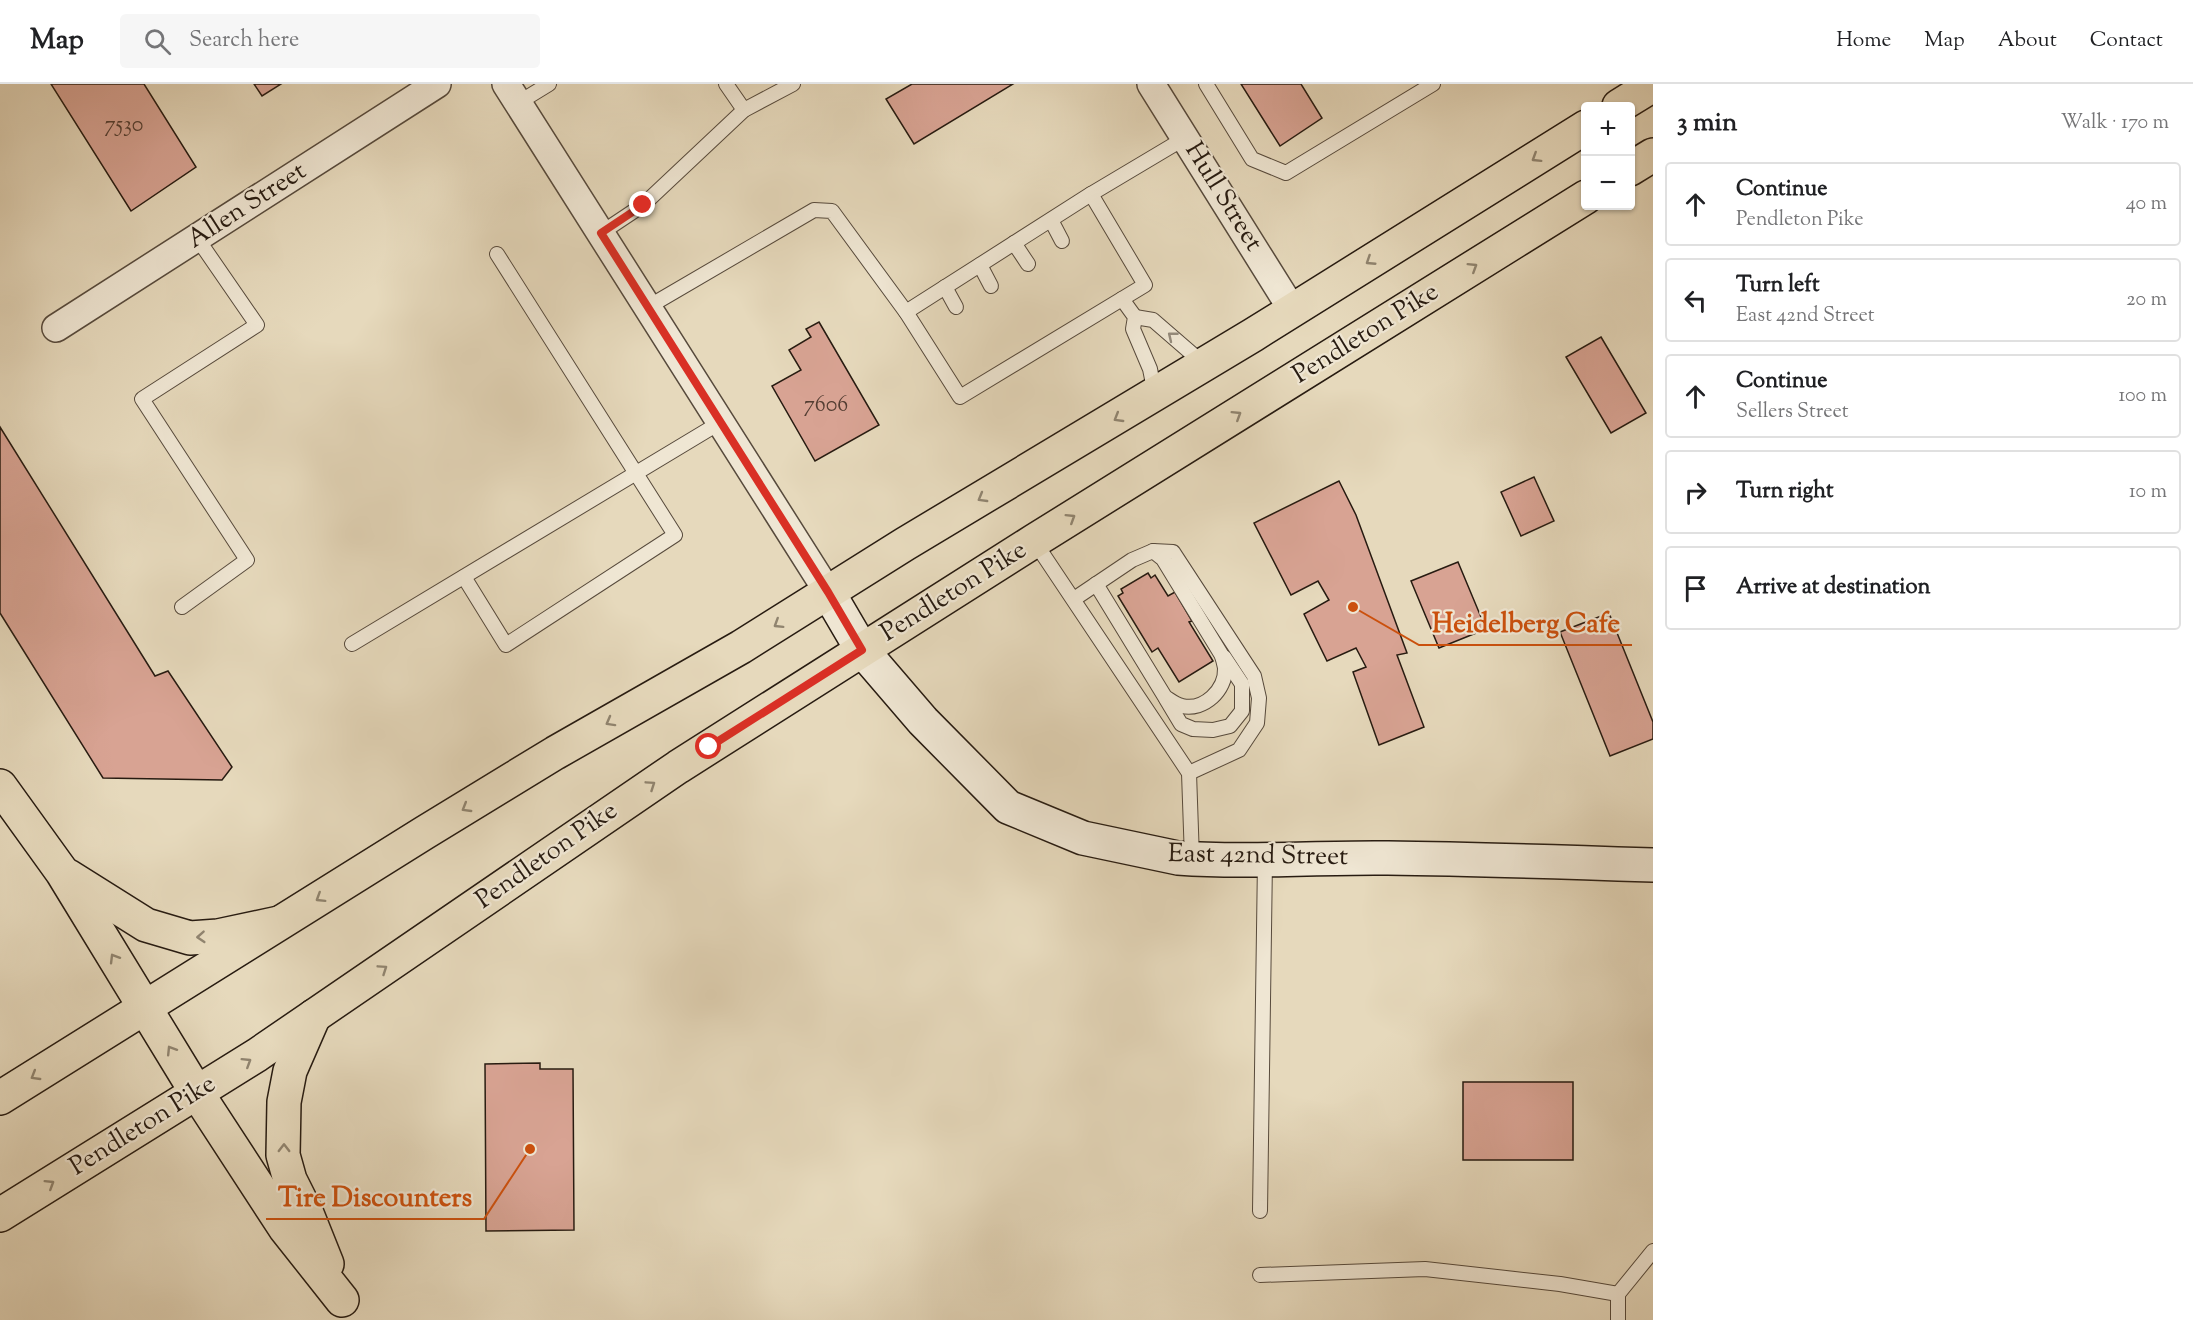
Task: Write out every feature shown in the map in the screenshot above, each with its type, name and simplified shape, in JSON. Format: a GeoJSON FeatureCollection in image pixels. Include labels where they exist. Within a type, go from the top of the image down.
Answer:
{"type":"FeatureCollection","features":[{"type":"Feature","properties":{"kind":"main road"},"geometry":{"type":"LineString","coordinates":[[1625,102],[1653,85]]}},
{"type":"Feature","properties":{"kind":"main road"},"geometry":{"type":"LineString","coordinates":[[0,1098],[555,753],[741,647],[904,544],[1155,396],[1581,130]]}},
{"type":"Feature","properties":{"kind":"main road"},"geometry":{"type":"LineString","coordinates":[[1635,167],[1653,155]]}},
{"type":"Feature","properties":{"kind":"main road","name":"Pendleton Pike"},"geometry":{"type":"LineString","coordinates":[[0,1215],[197,1093],[314,1016],[664,776],[1034,541],[1581,200]]}},
{"type":"Feature","properties":{"kind":"main road"},"geometry":{"type":"LineString","coordinates":[[0,786],[62,872],[197,1093],[285,1228],[347,1310]]}},
{"type":"Feature","properties":{"kind":"main road"},"geometry":{"type":"LineString","coordinates":[[62,872],[146,925],[189,938],[218,936],[279,923]]}},
{"type":"Feature","properties":{"kind":"main road"},"geometry":{"type":"LineString","coordinates":[[314,1016],[290,1071],[284,1102],[283,1155],[290,1180],[307,1214],[347,1310]]}},
{"type":"Feature","properties":{"kind":"street","name":"Allen Street"},"geometry":{"type":"LineString","coordinates":[[56,328],[436,84]]}},
{"type":"Feature","properties":{"kind":"street","name":"Hull Street"},"geometry":{"type":"LineString","coordinates":[[1159,87],[1185,138],[1293,311]]}},
{"type":"Feature","properties":{"kind":"street"},"geometry":{"type":"LineString","coordinates":[[512,93],[828,592]]}},
{"type":"Feature","properties":{"kind":"street","name":"East 42nd Street"},"geometry":{"type":"LineString","coordinates":[[828,592],[862,650],[923,721],[1008,807],[1083,838],[1192,859],[1387,858],[1653,865]]}},
{"type":"Feature","properties":{"kind":"lane"},"geometry":{"type":"LineString","coordinates":[[512,93],[549,84]]}},
{"type":"Feature","properties":{"kind":"lane"},"geometry":{"type":"LineString","coordinates":[[726,84],[744,111]]}},
{"type":"Feature","properties":{"kind":"lane"},"geometry":{"type":"LineString","coordinates":[[601,233],[643,205],[744,111],[793,84]]}},
{"type":"Feature","properties":{"kind":"lane"},"geometry":{"type":"LineString","coordinates":[[1206,84],[1252,159],[1286,173],[1433,84]]}},
{"type":"Feature","properties":{"kind":"lane"},"geometry":{"type":"LineString","coordinates":[[906,312],[1091,194],[1185,138]]}},
{"type":"Feature","properties":{"kind":"lane"},"geometry":{"type":"LineString","coordinates":[[648,307],[814,210],[832,211],[844,224],[906,312],[960,397],[994,369],[1027,349],[1070,330],[1145,285],[1091,194]]}},
{"type":"Feature","properties":{"kind":"lane"},"geometry":{"type":"LineString","coordinates":[[1051,220],[1062,242]]}},
{"type":"Feature","properties":{"kind":"lane"},"geometry":{"type":"LineString","coordinates":[[182,607],[247,560],[142,399],[256,325],[197,238]]}},
{"type":"Feature","properties":{"kind":"lane"},"geometry":{"type":"LineString","coordinates":[[1014,243],[1028,264]]}},
{"type":"Feature","properties":{"kind":"lane"},"geometry":{"type":"LineString","coordinates":[[464,577],[506,645],[675,535],[497,254]]}},
{"type":"Feature","properties":{"kind":"lane"},"geometry":{"type":"LineString","coordinates":[[980,265],[991,286]]}},
{"type":"Feature","properties":{"kind":"lane"},"geometry":{"type":"LineString","coordinates":[[945,287],[956,307]]}},
{"type":"Feature","properties":{"kind":"lane"},"geometry":{"type":"LineString","coordinates":[[1096,298],[1103,311]]}},
{"type":"Feature","properties":{"kind":"lane"},"geometry":{"type":"LineString","coordinates":[[1122,299],[1135,317],[1134,329],[1150,369],[1155,396]]}},
{"type":"Feature","properties":{"kind":"lane"},"geometry":{"type":"LineString","coordinates":[[1062,317],[1070,330]]}},
{"type":"Feature","properties":{"kind":"lane"},"geometry":{"type":"LineString","coordinates":[[1135,317],[1153,320],[1204,365]]}},
{"type":"Feature","properties":{"kind":"lane"},"geometry":{"type":"LineString","coordinates":[[352,644],[721,422]]}},
{"type":"Feature","properties":{"kind":"lane"},"geometry":{"type":"LineString","coordinates":[[1034,541],[1189,773],[1192,859]]}},
{"type":"Feature","properties":{"kind":"lane"},"geometry":{"type":"LineString","coordinates":[[1074,599],[1132,560],[1153,551],[1173,552],[1254,676],[1259,698],[1257,723],[1239,750],[1189,773]]}},
{"type":"Feature","properties":{"kind":"lane"},"geometry":{"type":"LineString","coordinates":[[1096,584],[1181,724],[1193,729],[1213,730],[1230,726],[1242,711],[1242,684],[1163,560],[1153,551]]}},
{"type":"Feature","properties":{"kind":"lane"},"geometry":{"type":"LineString","coordinates":[[1165,698],[1181,706],[1195,706],[1210,700],[1222,685],[1225,669],[1221,654]]}},
{"type":"Feature","properties":{"kind":"lane"},"geometry":{"type":"LineString","coordinates":[[1260,1210],[1265,860]]}},
{"type":"Feature","properties":{"kind":"lane"},"geometry":{"type":"LineString","coordinates":[[1618,1320],[1618,1294],[1653,1251]]}},
{"type":"Feature","properties":{"kind":"lane"},"geometry":{"type":"LineString","coordinates":[[1260,1275],[1425,1269],[1560,1284],[1618,1294]]}},
{"type":"Feature","properties":{"kind":"building"},"geometry":{"type":"Polygon","coordinates":[[[51,84],[144,84],[196,167],[131,211],[51,84]]]}},
{"type":"Feature","properties":{"kind":"building"},"geometry":{"type":"Polygon","coordinates":[[[254,84],[281,84],[262,96],[254,84]]]}},
{"type":"Feature","properties":{"kind":"building"},"geometry":{"type":"Polygon","coordinates":[[[912,84],[1013,84],[914,144],[886,99],[912,84]]]}},
{"type":"Feature","properties":{"kind":"building"},"geometry":{"type":"Polygon","coordinates":[[[1241,84],[1301,84],[1322,118],[1280,146],[1241,84]]]}},
{"type":"Feature","properties":{"kind":"building"},"geometry":{"type":"Polygon","coordinates":[[[819,322],[879,425],[815,461],[772,386],[801,370],[789,350],[811,337],[806,329],[819,322]]]}},
{"type":"Feature","properties":{"kind":"building"},"geometry":{"type":"Polygon","coordinates":[[[1601,337],[1646,413],[1611,433],[1566,357],[1601,337]]]}},
{"type":"Feature","properties":{"kind":"building"},"geometry":{"type":"Polygon","coordinates":[[[0,427],[155,676],[168,671],[232,767],[222,780],[103,778],[0,613],[0,427]]]}},
{"type":"Feature","properties":{"kind":"building"},"geometry":{"type":"Polygon","coordinates":[[[1534,477],[1554,521],[1521,536],[1501,492],[1534,477]]]}},
{"type":"Feature","properties":{"kind":"building"},"geometry":{"type":"Polygon","coordinates":[[[1339,481],[1356,515],[1407,653],[1397,655],[1424,727],[1379,745],[1353,672],[1366,667],[1356,648],[1327,661],[1304,614],[1329,600],[1318,581],[1291,595],[1254,523],[1339,481]]]}},
{"type":"Feature","properties":{"kind":"building"},"geometry":{"type":"Polygon","coordinates":[[[1458,562],[1486,629],[1439,648],[1411,581],[1458,562]]]}},
{"type":"Feature","properties":{"kind":"building"},"geometry":{"type":"Polygon","coordinates":[[[1148,573],[1151,578],[1155,575],[1168,596],[1175,592],[1192,621],[1189,622],[1213,661],[1179,682],[1158,648],[1152,652],[1118,596],[1123,593],[1121,589],[1148,573]]]}},
{"type":"Feature","properties":{"kind":"building"},"geometry":{"type":"Polygon","coordinates":[[[1609,613],[1653,722],[1653,739],[1610,756],[1560,632],[1609,613]]]}},
{"type":"Feature","properties":{"kind":"building"},"geometry":{"type":"Polygon","coordinates":[[[540,1063],[540,1069],[573,1069],[574,1230],[486,1231],[485,1064],[540,1063]]]}},
{"type":"Feature","properties":{"kind":"building"},"geometry":{"type":"Polygon","coordinates":[[[1463,1082],[1573,1082],[1573,1160],[1463,1160],[1463,1082]]]}},
{"type":"Feature","properties":{"kind":"place","name":"Heidelberg Cafe"},"geometry":{"type":"Point","coordinates":[1353,607]}},
{"type":"Feature","properties":{"kind":"place","name":"Tire Discounters"},"geometry":{"type":"Point","coordinates":[530,1149]}},
{"type":"Feature","properties":{"kind":"route"},"geometry":{"type":"LineString","coordinates":[[643,205],[601,233],[828,592],[862,650],[709,747]]}}]}
